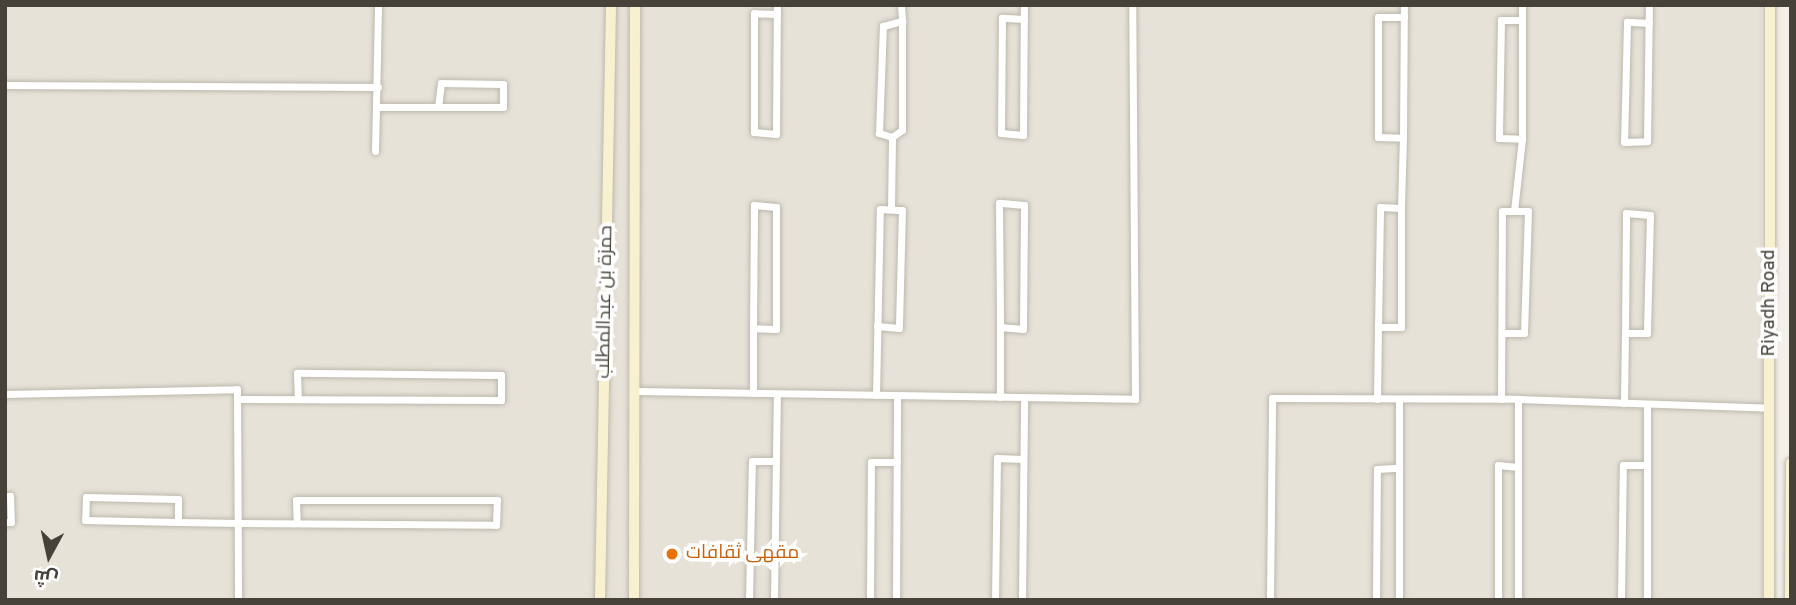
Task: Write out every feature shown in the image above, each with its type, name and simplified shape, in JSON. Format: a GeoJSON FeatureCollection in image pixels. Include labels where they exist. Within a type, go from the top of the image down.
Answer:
{"type":"FeatureCollection","features":[{"type":"Feature","properties":{"kind":"street"},"geometry":{"type":"LineString","coordinates":[[375,151],[378,5]]}},
{"type":"Feature","properties":{"kind":"street","name":"حمزة بن عبدالمطلب"},"geometry":{"type":"LineString","coordinates":[[600,600],[611,5]]}},
{"type":"Feature","properties":{"kind":"street","name":"حمزة بن عبدالمطلب"},"geometry":{"type":"LineString","coordinates":[[634,600],[635,5]]}},
{"type":"Feature","properties":{"kind":"street"},"geometry":{"type":"LineString","coordinates":[[892,137],[902,130],[901,5]]}},
{"type":"Feature","properties":{"kind":"street"},"geometry":{"type":"LineString","coordinates":[[1024,5],[1024,19],[1023,135],[1001,133],[1002,18],[1024,19]]}},
{"type":"Feature","properties":{"kind":"street"},"geometry":{"type":"LineString","coordinates":[[636,391],[1135,400],[1132,5]]}},
{"type":"Feature","properties":{"kind":"street"},"geometry":{"type":"LineString","coordinates":[[1378,327],[1401,327],[1404,5]]}},
{"type":"Feature","properties":{"kind":"street"},"geometry":{"type":"LineString","coordinates":[[1514,211],[1522,139],[1522,5]]}},
{"type":"Feature","properties":{"kind":"street"},"geometry":{"type":"LineString","coordinates":[[1649,5],[1649,23],[1647,141],[1625,142],[1627,22],[1649,23]]}},
{"type":"Feature","properties":{"kind":"street","name":"Riyadh Road"},"geometry":{"type":"LineString","coordinates":[[1769,600],[1770,5]]}},
{"type":"Feature","properties":{"kind":"street"},"geometry":{"type":"LineString","coordinates":[[777,10],[776,134],[754,132],[754,13],[777,10]]}},
{"type":"Feature","properties":{"kind":"street"},"geometry":{"type":"LineString","coordinates":[[1403,138],[1378,137],[1378,17],[1404,17]]}},
{"type":"Feature","properties":{"kind":"street"},"geometry":{"type":"LineString","coordinates":[[1522,20],[1501,20],[1499,138],[1522,139]]}},
{"type":"Feature","properties":{"kind":"street"},"geometry":{"type":"LineString","coordinates":[[892,137],[879,133],[883,26],[902,21]]}},
{"type":"Feature","properties":{"kind":"street"},"geometry":{"type":"LineString","coordinates":[[376,107],[439,107],[503,107],[503,83],[441,83],[439,107]]}},
{"type":"Feature","properties":{"kind":"street"},"geometry":{"type":"LineString","coordinates":[[5,85],[378,87]]}},
{"type":"Feature","properties":{"kind":"street"},"geometry":{"type":"LineString","coordinates":[[891,209],[892,137]]}},
{"type":"Feature","properties":{"kind":"street"},"geometry":{"type":"LineString","coordinates":[[1000,327],[1023,330],[1024,205],[999,203],[1000,397]]}},
{"type":"Feature","properties":{"kind":"street"},"geometry":{"type":"LineString","coordinates":[[753,328],[776,329],[776,207],[754,205],[753,328],[753,393]]}},
{"type":"Feature","properties":{"kind":"street"},"geometry":{"type":"LineString","coordinates":[[1377,398],[1380,207],[1401,208]]}},
{"type":"Feature","properties":{"kind":"street"},"geometry":{"type":"LineString","coordinates":[[876,395],[877,326],[880,209],[901,210],[899,328],[877,326]]}},
{"type":"Feature","properties":{"kind":"street"},"geometry":{"type":"LineString","coordinates":[[1502,332],[1524,333],[1528,211],[1502,211],[1502,332],[1502,399]]}},
{"type":"Feature","properties":{"kind":"street"},"geometry":{"type":"LineString","coordinates":[[1624,403],[1626,213],[1650,215],[1647,333],[1625,333]]}},
{"type":"Feature","properties":{"kind":"street"},"geometry":{"type":"LineString","coordinates":[[237,399],[501,400],[501,375],[297,373],[298,399]]}},
{"type":"Feature","properties":{"kind":"street"},"geometry":{"type":"LineString","coordinates":[[5,394],[237,389],[238,600]]}},
{"type":"Feature","properties":{"kind":"street"},"geometry":{"type":"LineString","coordinates":[[774,600],[777,394]]}},
{"type":"Feature","properties":{"kind":"street"},"geometry":{"type":"LineString","coordinates":[[896,600],[897,396]]}},
{"type":"Feature","properties":{"kind":"street"},"geometry":{"type":"LineString","coordinates":[[1022,600],[1024,398]]}},
{"type":"Feature","properties":{"kind":"street"},"geometry":{"type":"LineString","coordinates":[[1270,600],[1272,398],[1518,399],[1770,408]]}},
{"type":"Feature","properties":{"kind":"street"},"geometry":{"type":"LineString","coordinates":[[1399,399],[1399,600]]}},
{"type":"Feature","properties":{"kind":"street"},"geometry":{"type":"LineString","coordinates":[[1518,399],[1518,600]]}},
{"type":"Feature","properties":{"kind":"street"},"geometry":{"type":"LineString","coordinates":[[1647,404],[1647,600]]}},
{"type":"Feature","properties":{"kind":"street"},"geometry":{"type":"LineString","coordinates":[[995,600],[997,458],[1023,459]]}},
{"type":"Feature","properties":{"kind":"street"},"geometry":{"type":"LineString","coordinates":[[749,600],[751,461],[776,461]]}},
{"type":"Feature","properties":{"kind":"street"},"geometry":{"type":"LineString","coordinates":[[870,600],[871,462],[897,462]]}},
{"type":"Feature","properties":{"kind":"street"},"geometry":{"type":"LineString","coordinates":[[1790,600],[1791,463]]}},
{"type":"Feature","properties":{"kind":"street"},"geometry":{"type":"LineString","coordinates":[[1498,600],[1498,465],[1518,467]]}},
{"type":"Feature","properties":{"kind":"street"},"geometry":{"type":"LineString","coordinates":[[1621,600],[1623,465],[1647,465]]}},
{"type":"Feature","properties":{"kind":"street"},"geometry":{"type":"LineString","coordinates":[[1376,600],[1377,468],[1399,468]]}},
{"type":"Feature","properties":{"kind":"street"},"geometry":{"type":"LineString","coordinates":[[5,496],[10,496],[11,522],[5,522]]}},
{"type":"Feature","properties":{"kind":"street"},"geometry":{"type":"LineString","coordinates":[[178,522],[178,499],[86,497],[85,520],[178,522],[237,523],[496,526],[497,500],[296,500],[297,523]]}},
{"type":"Feature","properties":{"kind":"shaded area"},"geometry":{"type":"Polygon","coordinates":[[[5,5],[1762,5],[1762,600],[5,600],[5,5]]]}},
{"type":"Feature","properties":{"kind":"place","name":"مقهى ثقافات"},"geometry":{"type":"Point","coordinates":[672,554]}}]}
